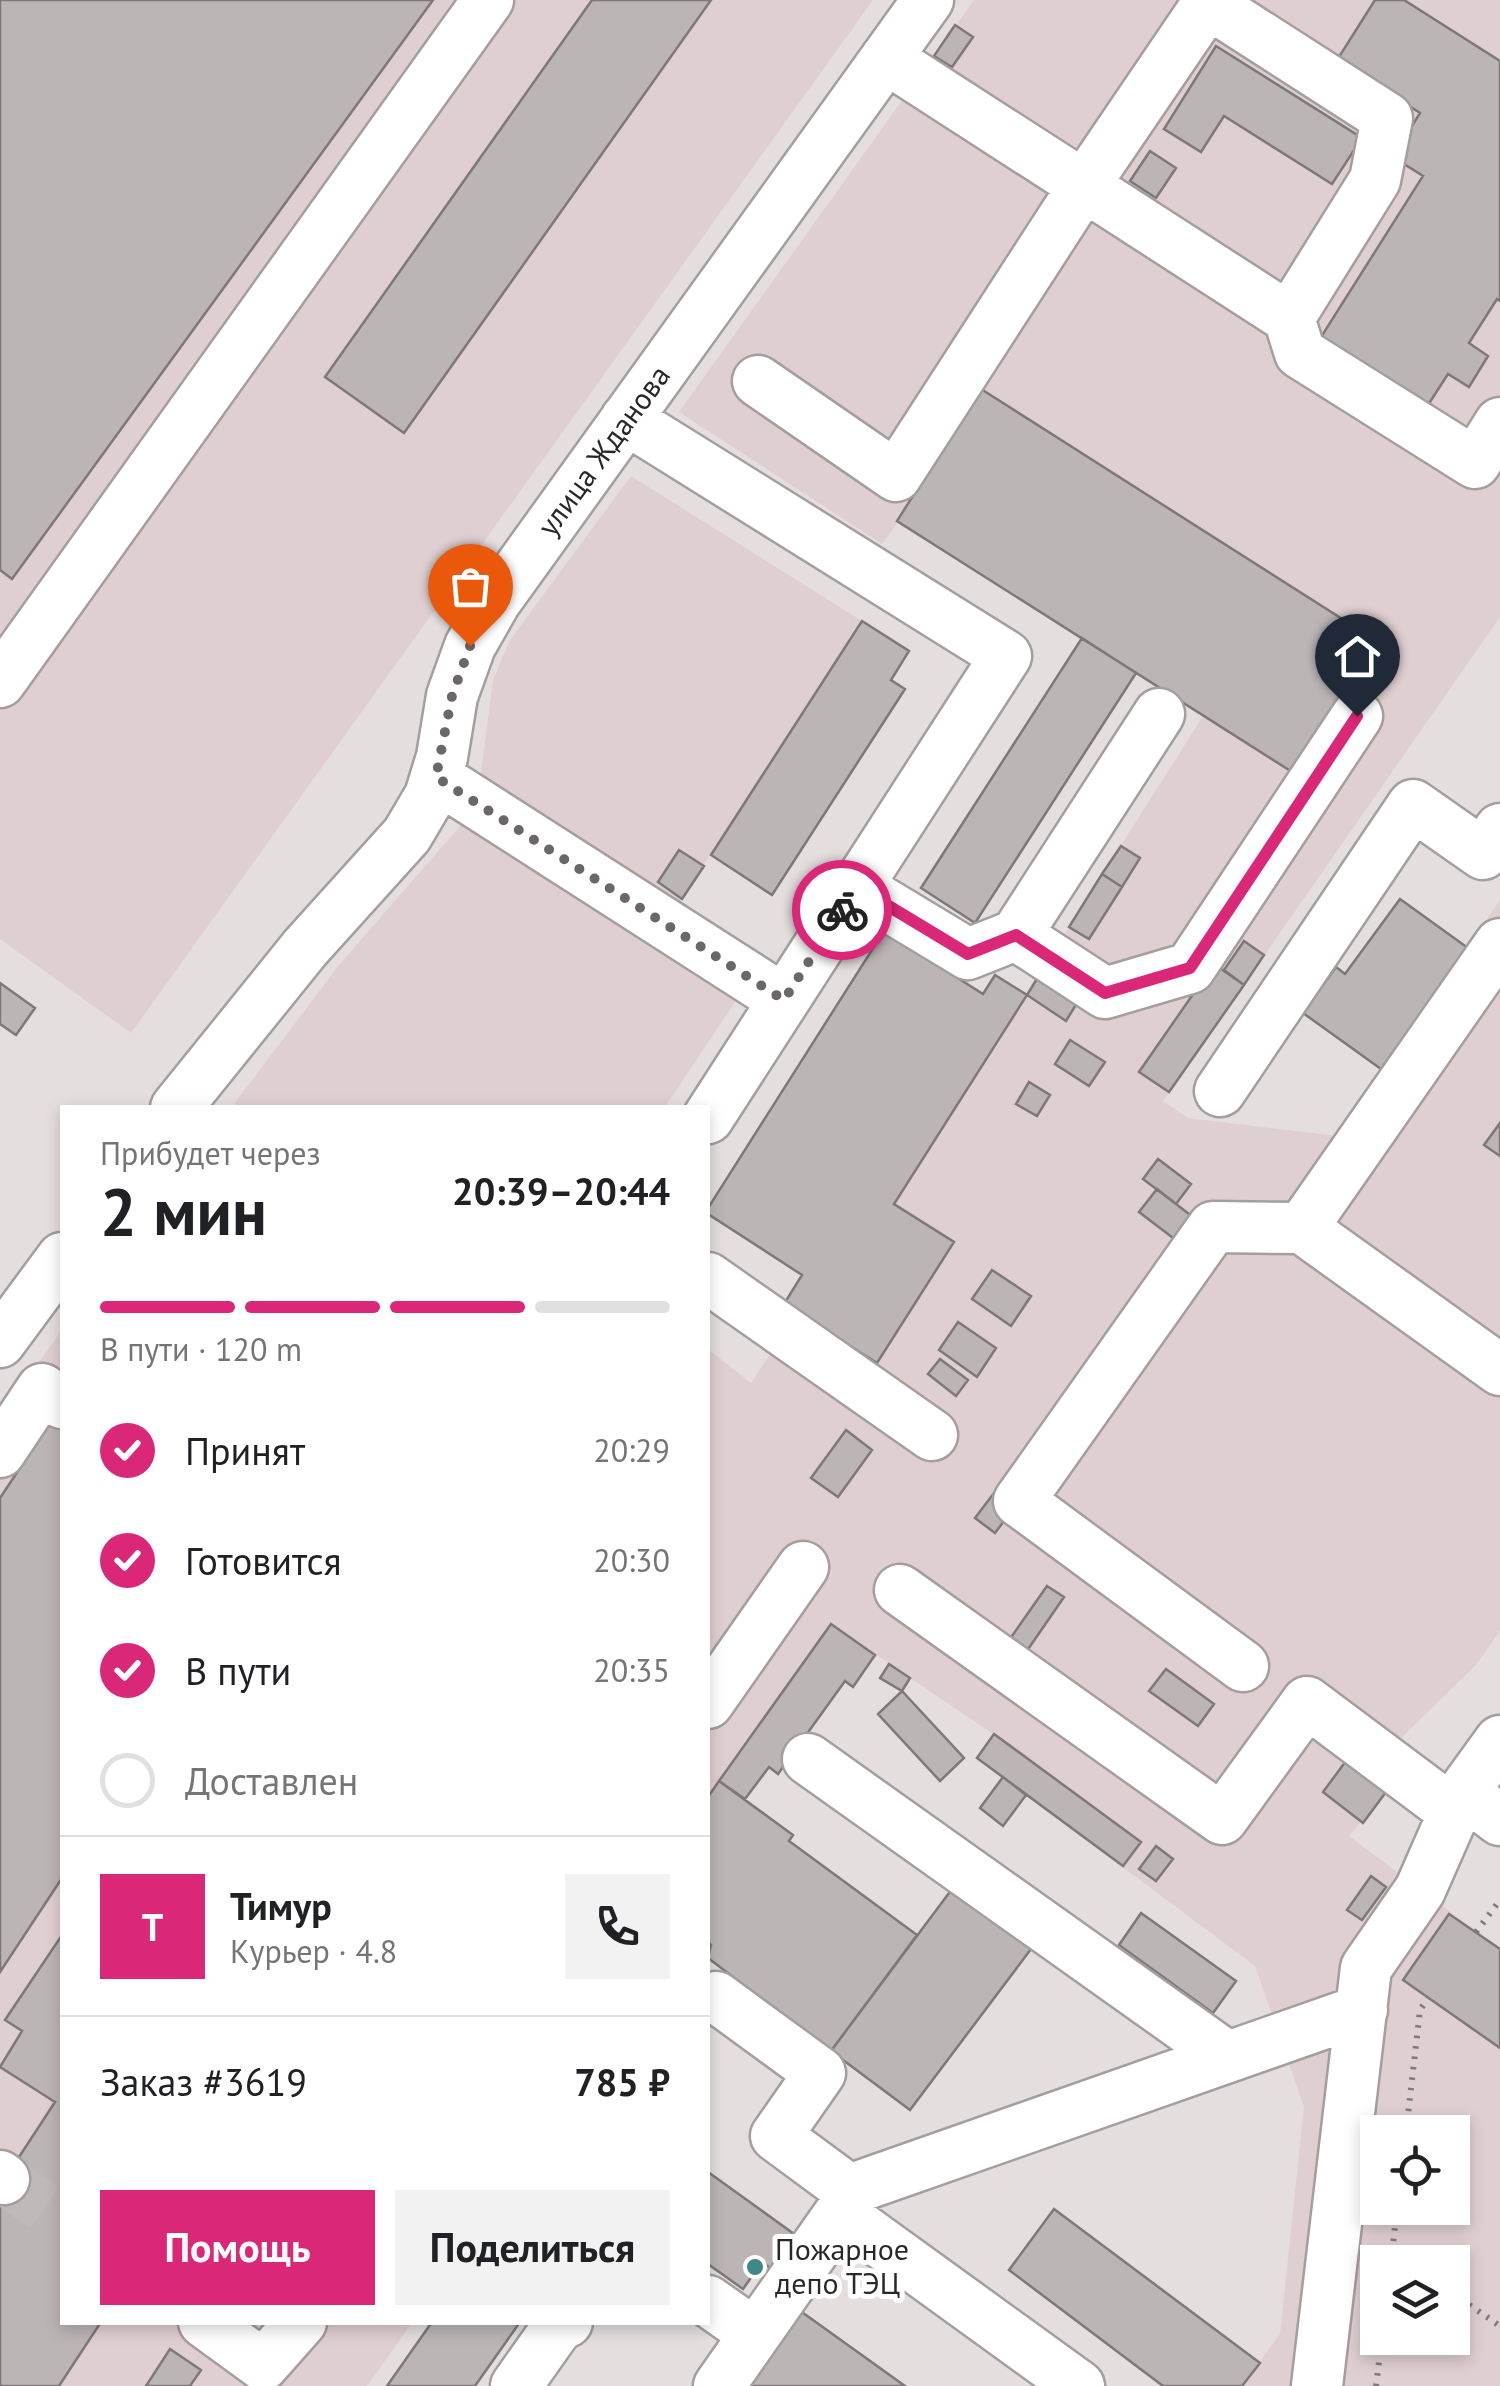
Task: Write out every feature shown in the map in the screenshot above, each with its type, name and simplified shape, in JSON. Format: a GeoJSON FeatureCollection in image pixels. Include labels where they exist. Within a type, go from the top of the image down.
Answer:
{"type":"FeatureCollection","features":[{"type":"Feature","properties":{"kind":"street"},"geometry":{"type":"LineString","coordinates":[[0,682],[488,0]]}},
{"type":"Feature","properties":{"kind":"street","name":"улица Жданова"},"geometry":{"type":"LineString","coordinates":[[178,1105],[306,948],[407,835],[430,796],[452,696],[470,646],[496,602],[928,0]]}},
{"type":"Feature","properties":{"kind":"street"},"geometry":{"type":"LineString","coordinates":[[758,381],[896,476],[1208,2],[1387,118],[1376,180],[1289,318]]}},
{"type":"Feature","properties":{"kind":"street"},"geometry":{"type":"LineString","coordinates":[[886,58],[1289,318],[1300,353],[1475,463],[1500,423]]}},
{"type":"Feature","properties":{"kind":"street"},"geometry":{"type":"LineString","coordinates":[[626,419],[1006,656],[710,1115]]}},
{"type":"Feature","properties":{"kind":"street"},"geometry":{"type":"LineString","coordinates":[[857,887],[968,954],[1016,935],[1159,714]]}},
{"type":"Feature","properties":{"kind":"street"},"geometry":{"type":"LineString","coordinates":[[1016,935],[1105,993],[1190,968],[1357,716]]}},
{"type":"Feature","properties":{"kind":"street"},"geometry":{"type":"LineString","coordinates":[[436,777],[784,1000]]}},
{"type":"Feature","properties":{"kind":"street"},"geometry":{"type":"LineString","coordinates":[[1220,1091],[1413,805],[1483,854],[1500,829]]}},
{"type":"Feature","properties":{"kind":"street"},"geometry":{"type":"LineString","coordinates":[[1302,1228],[1500,944]]}},
{"type":"Feature","properties":{"kind":"street"},"geometry":{"type":"LineString","coordinates":[[1243,1666],[1019,1502],[1213,1228],[1302,1228],[1500,1370]]}},
{"type":"Feature","properties":{"kind":"street"},"geometry":{"type":"LineString","coordinates":[[0,1342],[60,1261]]}},
{"type":"Feature","properties":{"kind":"street"},"geometry":{"type":"LineString","coordinates":[[710,1279],[932,1435]]}},
{"type":"Feature","properties":{"kind":"street"},"geometry":{"type":"LineString","coordinates":[[0,1362],[52,1396],[0,1452]]}},
{"type":"Feature","properties":{"kind":"street"},"geometry":{"type":"LineString","coordinates":[[710,1701],[803,1567]]}},
{"type":"Feature","properties":{"kind":"street"},"geometry":{"type":"LineString","coordinates":[[900,1590],[1222,1819],[1307,1702],[1472,1808]]}},
{"type":"Feature","properties":{"kind":"street"},"geometry":{"type":"LineString","coordinates":[[1317,2386],[1366,1968],[1472,1808],[1500,1740]]}},
{"type":"Feature","properties":{"kind":"street"},"geometry":{"type":"LineString","coordinates":[[808,1759],[1226,2056]]}},
{"type":"Feature","properties":{"kind":"street"},"geometry":{"type":"LineString","coordinates":[[716,1997],[820,2073],[776,2136],[849,2190],[1362,2010]]}},
{"type":"Feature","properties":{"kind":"street"},"geometry":{"type":"LineString","coordinates":[[718,2386],[840,2213],[1079,2386]]}},
{"type":"Feature","properties":{"kind":"street"},"geometry":{"type":"LineString","coordinates":[[710,2303],[755,2334]]}},
{"type":"Feature","properties":{"kind":"street"},"geometry":{"type":"LineString","coordinates":[[207,2325],[254,2375],[298,2325]]}},
{"type":"Feature","properties":{"kind":"street"},"geometry":{"type":"LineString","coordinates":[[516,2386],[559,2325]]}},
{"type":"Feature","properties":{"kind":"path"},"geometry":{"type":"LineString","coordinates":[[1476,1932],[1500,1900]]}},
{"type":"Feature","properties":{"kind":"path"},"geometry":{"type":"LineString","coordinates":[[1408,2115],[1420,2010],[1428,1998]]}},
{"type":"Feature","properties":{"kind":"path"},"geometry":{"type":"LineString","coordinates":[[1470,2305],[1500,2326]]}},
{"type":"Feature","properties":{"kind":"path"},"geometry":{"type":"LineString","coordinates":[[1376,2386],[1380,2355]]}},
{"type":"Feature","properties":{"kind":"shaded area"},"geometry":{"type":"Polygon","coordinates":[[[0,0],[873,0],[131,1033],[0,939],[0,0]]]}},
{"type":"Feature","properties":{"kind":"shaded area"},"geometry":{"type":"Polygon","coordinates":[[[974,0],[1500,0],[1500,617],[1163,1101],[1188,1118],[1337,1136],[1500,900],[1500,1631],[1475,1666],[1399,1740],[1386,1792],[1349,1836],[1500,1949],[1500,2386],[1242,2386],[1280,2334],[1304,2107],[1255,1966],[977,1758],[993,1734],[831,1624],[710,1794],[710,1351],[751,1383],[773,1350],[784,1304],[878,1363],[954,1243],[894,1204],[1203,716],[898,522],[882,544],[679,412],[974,0]]]}},
{"type":"Feature","properties":{"kind":"shaded area"},"geometry":{"type":"Polygon","coordinates":[[[631,476],[862,621],[652,945],[737,999],[666,1105],[233,1105],[339,965],[462,824],[481,773],[493,680],[510,640],[631,476]]]}},
{"type":"Feature","properties":{"kind":"shaded area"},"geometry":{"type":"Polygon","coordinates":[[[60,1333],[60,2325],[411,2325],[367,2386],[0,2386],[0,1417],[60,1333]]]}},
{"type":"Feature","properties":{"kind":"building"},"geometry":{"type":"Polygon","coordinates":[[[0,0],[433,0],[12,579],[0,570],[0,0]]]}},
{"type":"Feature","properties":{"kind":"building"},"geometry":{"type":"Polygon","coordinates":[[[592,0],[711,0],[404,433],[325,377],[592,0]]]}},
{"type":"Feature","properties":{"kind":"building"},"geometry":{"type":"Polygon","coordinates":[[[1375,0],[1404,0],[1500,61],[1500,301],[1497,299],[1469,343],[1488,356],[1469,387],[1448,374],[1428,405],[1321,337],[1423,176],[1393,157],[1420,113],[1337,60],[1375,0]]]}},
{"type":"Feature","properties":{"kind":"building"},"geometry":{"type":"Polygon","coordinates":[[[955,25],[973,37],[952,67],[934,56],[955,25]]]}},
{"type":"Feature","properties":{"kind":"building"},"geometry":{"type":"Polygon","coordinates":[[[1216,46],[1362,138],[1332,184],[1224,116],[1201,152],[1164,129],[1216,46]]]}},
{"type":"Feature","properties":{"kind":"building"},"geometry":{"type":"Polygon","coordinates":[[[1150,151],[1176,168],[1156,198],[1130,181],[1150,151]]]}},
{"type":"Feature","properties":{"kind":"building"},"geometry":{"type":"Polygon","coordinates":[[[981,389],[1383,645],[1300,777],[897,521],[981,389]]]}},
{"type":"Feature","properties":{"kind":"building"},"geometry":{"type":"Polygon","coordinates":[[[862,621],[909,651],[891,680],[905,689],[772,895],[711,855],[862,621]]]}},
{"type":"Feature","properties":{"kind":"building"},"geometry":{"type":"Polygon","coordinates":[[[1082,638],[1136,673],[975,923],[921,888],[1082,638]]]}},
{"type":"Feature","properties":{"kind":"building"},"geometry":{"type":"Polygon","coordinates":[[[1121,846],[1140,858],[1122,887],[1102,874],[1121,846]]]}},
{"type":"Feature","properties":{"kind":"building"},"geometry":{"type":"Polygon","coordinates":[[[679,850],[704,866],[682,899],[658,882],[679,850]]]}},
{"type":"Feature","properties":{"kind":"building"},"geometry":{"type":"Polygon","coordinates":[[[1102,874],[1122,887],[1089,939],[1069,927],[1102,874]]]}},
{"type":"Feature","properties":{"kind":"building"},"geometry":{"type":"Polygon","coordinates":[[[1400,899],[1468,948],[1381,1069],[1303,1013],[1336,967],[1345,974],[1400,899]]]}},
{"type":"Feature","properties":{"kind":"building"},"geometry":{"type":"Polygon","coordinates":[[[884,931],[983,994],[995,975],[1027,995],[894,1204],[954,1242],[877,1363],[784,1304],[802,1275],[710,1215],[710,1205],[884,931]]]}},
{"type":"Feature","properties":{"kind":"building"},"geometry":{"type":"Polygon","coordinates":[[[1244,941],[1264,955],[1244,985],[1224,970],[1244,941]]]}},
{"type":"Feature","properties":{"kind":"building"},"geometry":{"type":"Polygon","coordinates":[[[1214,964],[1244,985],[1169,1092],[1139,1072],[1214,964]]]}},
{"type":"Feature","properties":{"kind":"building"},"geometry":{"type":"Polygon","coordinates":[[[1038,977],[1077,1003],[1066,1021],[1027,995],[1038,977]]]}},
{"type":"Feature","properties":{"kind":"building"},"geometry":{"type":"Polygon","coordinates":[[[0,983],[35,1008],[16,1035],[0,1024],[0,983]]]}},
{"type":"Feature","properties":{"kind":"building"},"geometry":{"type":"Polygon","coordinates":[[[1070,1040],[1105,1062],[1089,1086],[1055,1064],[1070,1040]]]}},
{"type":"Feature","properties":{"kind":"building"},"geometry":{"type":"Polygon","coordinates":[[[1029,1082],[1050,1095],[1037,1116],[1016,1104],[1029,1082]]]}},
{"type":"Feature","properties":{"kind":"building"},"geometry":{"type":"Polygon","coordinates":[[[1500,1123],[1500,1156],[1484,1145],[1500,1123]]]}},
{"type":"Feature","properties":{"kind":"building"},"geometry":{"type":"Polygon","coordinates":[[[1158,1159],[1191,1184],[1176,1204],[1143,1179],[1158,1159]]]}},
{"type":"Feature","properties":{"kind":"building"},"geometry":{"type":"Polygon","coordinates":[[[1157,1189],[1194,1218],[1177,1241],[1139,1212],[1157,1189]]]}},
{"type":"Feature","properties":{"kind":"building"},"geometry":{"type":"Polygon","coordinates":[[[992,1270],[1031,1296],[1011,1326],[972,1299],[992,1270]]]}},
{"type":"Feature","properties":{"kind":"building"},"geometry":{"type":"Polygon","coordinates":[[[958,1322],[996,1348],[977,1377],[939,1350],[958,1322]]]}},
{"type":"Feature","properties":{"kind":"building"},"geometry":{"type":"Polygon","coordinates":[[[940,1359],[968,1380],[956,1396],[928,1374],[940,1359]]]}},
{"type":"Feature","properties":{"kind":"building"},"geometry":{"type":"Polygon","coordinates":[[[54,1417],[60,1421],[60,1881],[0,1972],[0,1498],[54,1417]]]}},
{"type":"Feature","properties":{"kind":"building"},"geometry":{"type":"Polygon","coordinates":[[[846,1430],[872,1450],[838,1497],[811,1478],[846,1430]]]}},
{"type":"Feature","properties":{"kind":"building"},"geometry":{"type":"Polygon","coordinates":[[[994,1493],[1013,1509],[995,1533],[975,1518],[994,1493]]]}},
{"type":"Feature","properties":{"kind":"building"},"geometry":{"type":"Polygon","coordinates":[[[1047,1586],[1064,1597],[1022,1658],[1005,1646],[1047,1586]]]}},
{"type":"Feature","properties":{"kind":"building"},"geometry":{"type":"Polygon","coordinates":[[[831,1624],[875,1655],[853,1687],[845,1681],[778,1774],[769,1767],[745,1799],[719,1781],[831,1624]]]}},
{"type":"Feature","properties":{"kind":"building"},"geometry":{"type":"Polygon","coordinates":[[[889,1664],[910,1678],[902,1691],[880,1678],[889,1664]]]}},
{"type":"Feature","properties":{"kind":"building"},"geometry":{"type":"Polygon","coordinates":[[[1166,1669],[1214,1704],[1198,1726],[1149,1691],[1166,1669]]]}},
{"type":"Feature","properties":{"kind":"building"},"geometry":{"type":"Polygon","coordinates":[[[902,1691],[964,1758],[940,1781],[878,1714],[902,1691]]]}},
{"type":"Feature","properties":{"kind":"building"},"geometry":{"type":"Polygon","coordinates":[[[994,1734],[1141,1842],[1123,1866],[977,1758],[994,1734]]]}},
{"type":"Feature","properties":{"kind":"building"},"geometry":{"type":"Polygon","coordinates":[[[1346,1761],[1386,1792],[1363,1823],[1323,1792],[1346,1761]]]}},
{"type":"Feature","properties":{"kind":"building"},"geometry":{"type":"Polygon","coordinates":[[[1003,1777],[1026,1795],[1003,1826],[980,1808],[1003,1777]]]}},
{"type":"Feature","properties":{"kind":"building"},"geometry":{"type":"Polygon","coordinates":[[[719,1781],[793,1835],[789,1841],[917,1935],[831,2051],[710,1960],[710,1794],[719,1781]]]}},
{"type":"Feature","properties":{"kind":"building"},"geometry":{"type":"Polygon","coordinates":[[[1156,1846],[1173,1859],[1156,1881],[1139,1869],[1156,1846]]]}},
{"type":"Feature","properties":{"kind":"building"},"geometry":{"type":"Polygon","coordinates":[[[1371,1876],[1386,1887],[1362,1920],[1347,1910],[1371,1876]]]}},
{"type":"Feature","properties":{"kind":"building"},"geometry":{"type":"Polygon","coordinates":[[[952,1889],[1031,1949],[910,2110],[831,2051],[952,1889]]]}},
{"type":"Feature","properties":{"kind":"building"},"geometry":{"type":"Polygon","coordinates":[[[1141,1913],[1236,1981],[1213,2013],[1119,1945],[1141,1913]]]}},
{"type":"Feature","properties":{"kind":"building"},"geometry":{"type":"Polygon","coordinates":[[[1449,1914],[1500,1949],[1500,2048],[1403,1980],[1449,1914]]]}},
{"type":"Feature","properties":{"kind":"building"},"geometry":{"type":"Polygon","coordinates":[[[60,1938],[60,2325],[99,2325],[59,2386],[0,2386],[0,2186],[55,2102],[0,2067],[22,2031],[5,2020],[60,1938]]]}},
{"type":"Feature","properties":{"kind":"building"},"geometry":{"type":"Polygon","coordinates":[[[710,2173],[808,2244],[784,2278],[762,2262],[743,2289],[710,2265],[710,2173]]]}},
{"type":"Feature","properties":{"kind":"building"},"geometry":{"type":"Polygon","coordinates":[[[1054,2209],[1260,2363],[1242,2386],[1163,2386],[1009,2270],[1054,2209]]]}},
{"type":"Feature","properties":{"kind":"building"},"geometry":{"type":"Polygon","coordinates":[[[799,2310],[905,2386],[744,2386],[799,2310]]]}},
{"type":"Feature","properties":{"kind":"building"},"geometry":{"type":"Polygon","coordinates":[[[430,2325],[518,2325],[475,2386],[387,2386],[430,2325]]]}},
{"type":"Feature","properties":{"kind":"building"},"geometry":{"type":"Polygon","coordinates":[[[170,2349],[201,2370],[190,2386],[146,2386],[170,2349]]]}},
{"type":"Feature","properties":{"kind":"tunnel"},"geometry":{"type":"LineString","coordinates":[[4,2179],[60,2220]]}},
{"type":"Feature","properties":{"kind":"way so far"},"geometry":{"type":"LineString","coordinates":[[470,646],[452,696],[436,777],[784,1000],[842,910]]}},
{"type":"Feature","properties":{"kind":"place","name":"Пожарное депо ТЭЦ"},"geometry":{"type":"Point","coordinates":[755,2267]}},
{"type":"Feature","properties":{"kind":"route"},"geometry":{"type":"LineString","coordinates":[[842,910],[857,887],[968,954],[1016,935],[1105,993],[1190,968],[1357,716]]}}]}
